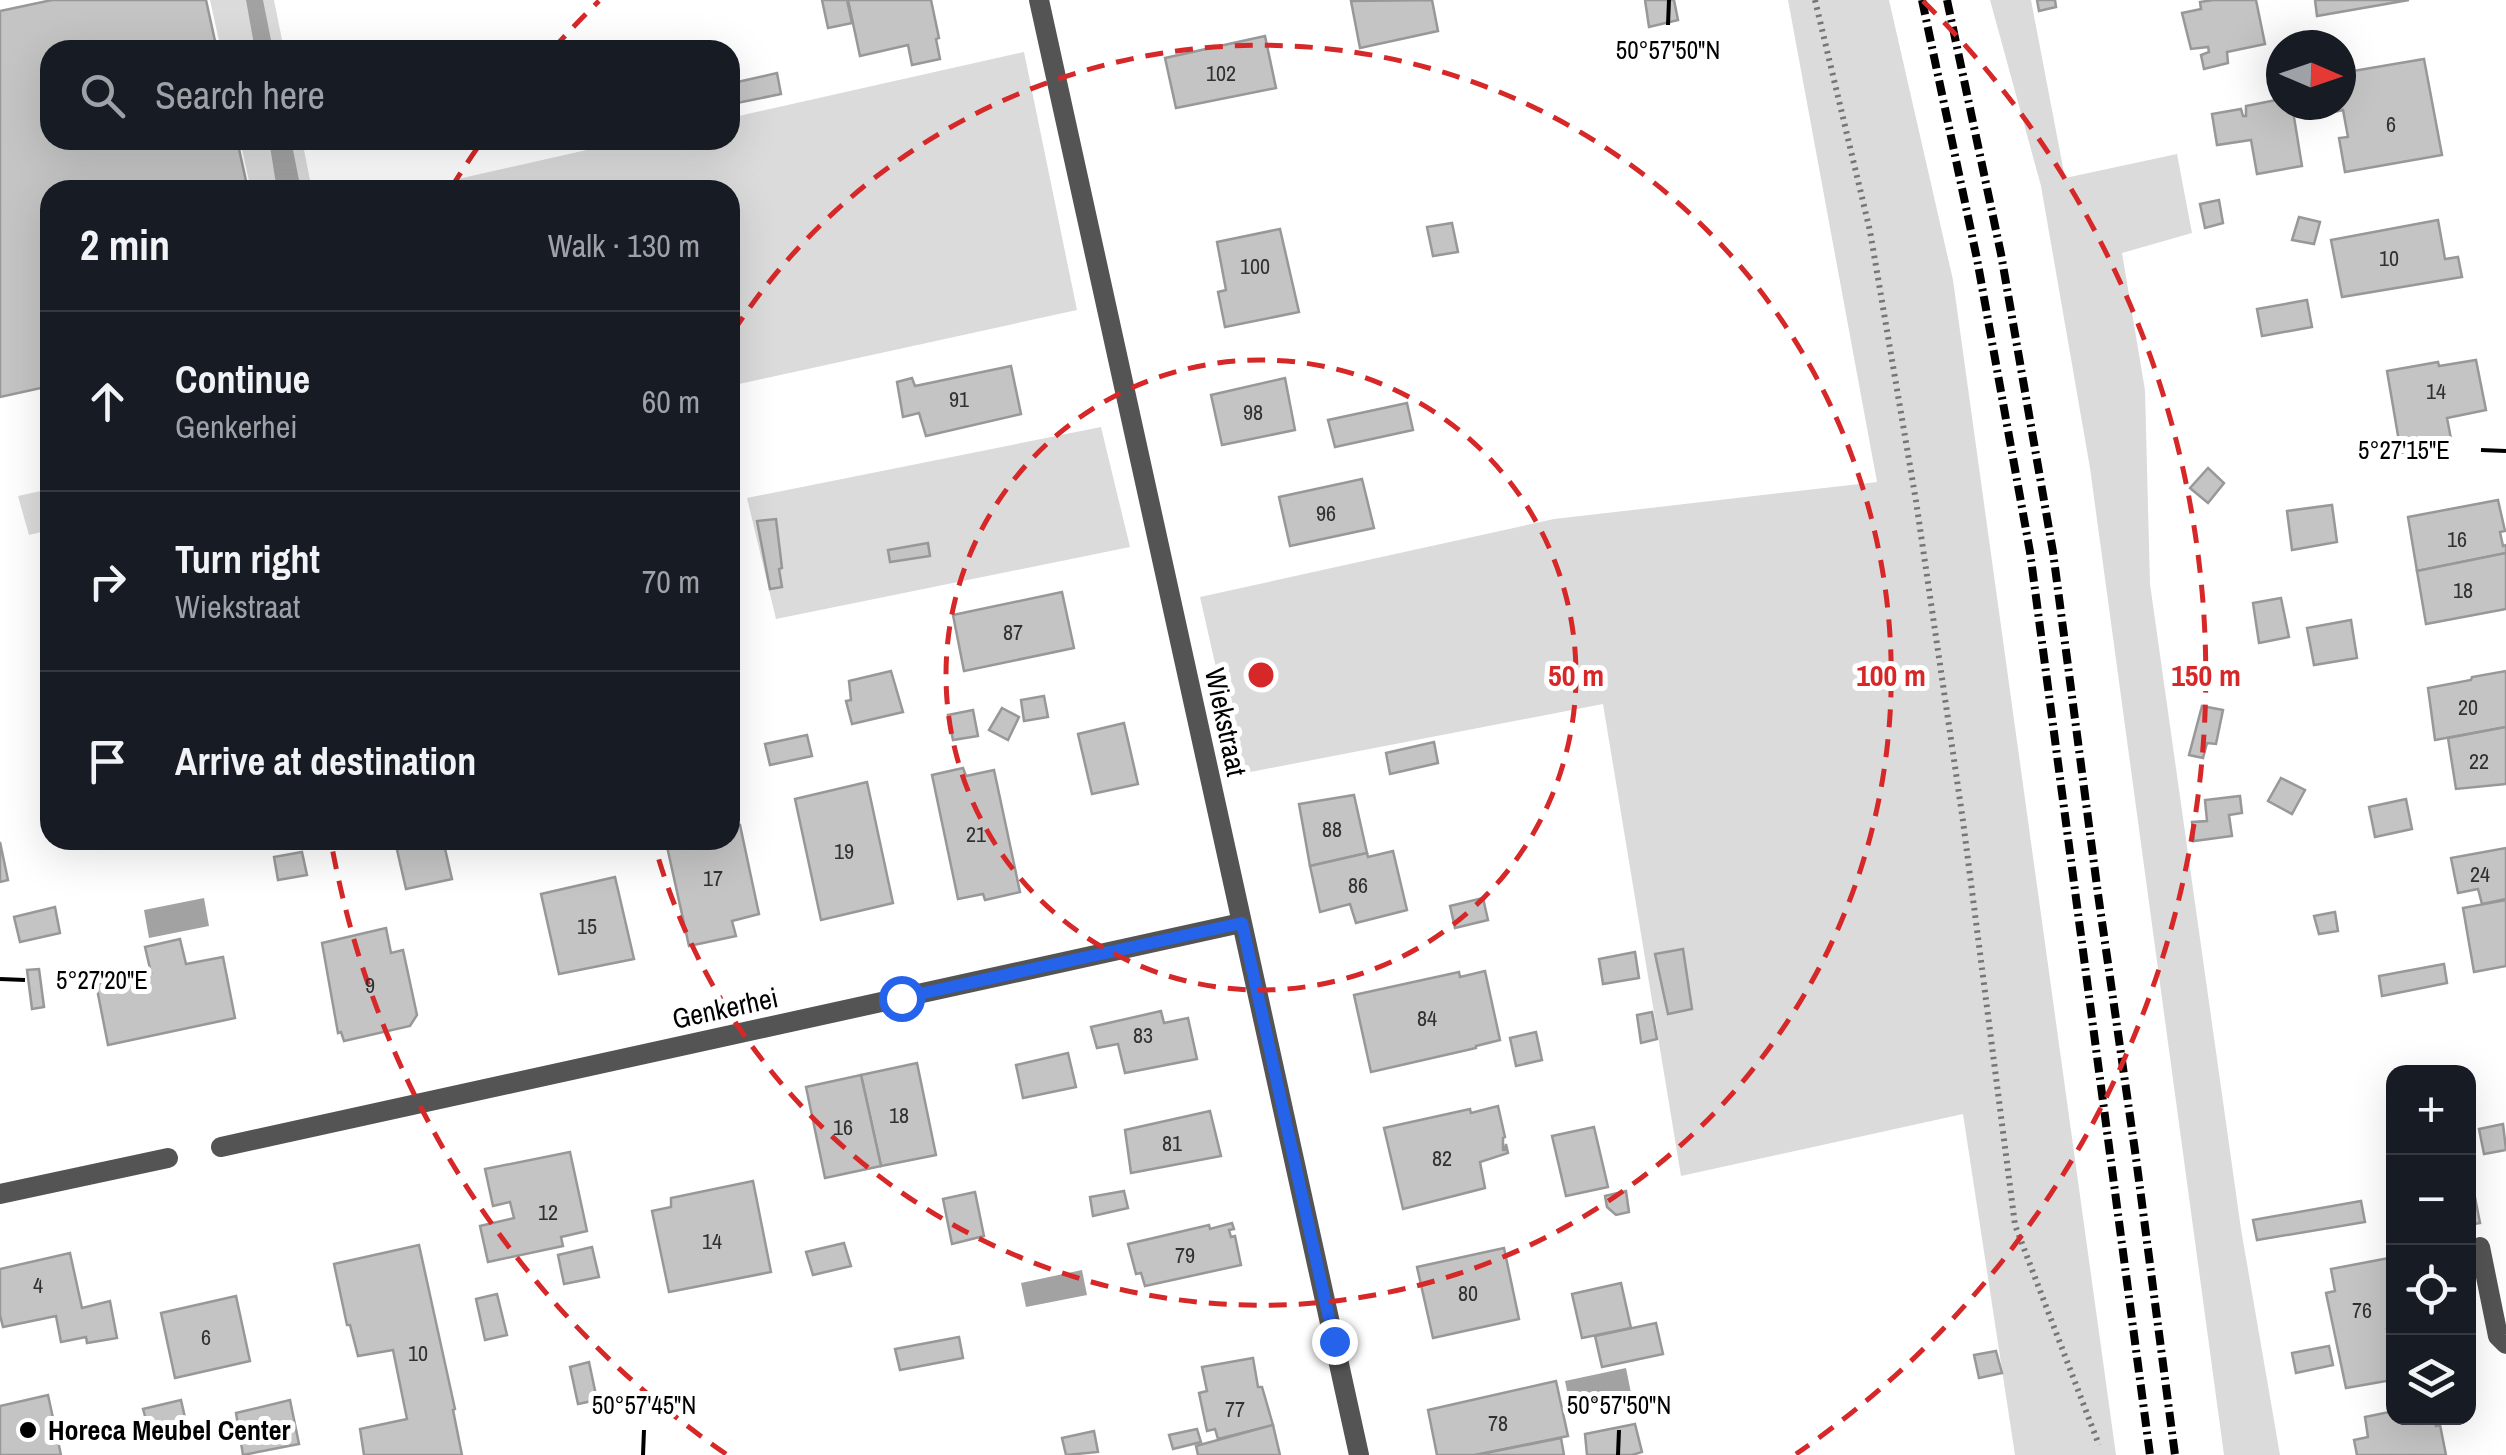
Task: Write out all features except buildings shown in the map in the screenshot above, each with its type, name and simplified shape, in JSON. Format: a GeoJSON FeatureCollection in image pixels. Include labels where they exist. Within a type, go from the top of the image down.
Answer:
{"type":"FeatureCollection","features":[{"type":"Feature","properties":{"kind":"street","name":"Wiekstraat"},"geometry":{"type":"LineString","coordinates":[[1039,0],[1359,1455]]}},
{"type":"Feature","properties":{"kind":"street","name":"Genkerhei"},"geometry":{"type":"LineString","coordinates":[[220,1147],[1242,923]]}},
{"type":"Feature","properties":{"kind":"street"},"geometry":{"type":"LineString","coordinates":[[0,1194],[168,1158]]}},
{"type":"Feature","properties":{"kind":"street"},"geometry":{"type":"LineString","coordinates":[[2480,1247],[2498,1336],[2506,1344]]}},
{"type":"Feature","properties":{"kind":"path"},"geometry":{"type":"LineString","coordinates":[[1815,0],[1870,231],[1909,462],[1963,821],[2014,1224],[2099,1445]]}},
{"type":"Feature","properties":{"kind":"shaded area"},"geometry":{"type":"Polygon","coordinates":[[[210,0],[274,0],[282,40],[219,40],[210,0]]]}},
{"type":"Feature","properties":{"kind":"shaded area"},"geometry":{"type":"Polygon","coordinates":[[[246,0],[263,0],[271,40],[253,40],[246,0]]]}},
{"type":"Feature","properties":{"kind":"shaded area"},"geometry":{"type":"Polygon","coordinates":[[[1788,0],[1889,0],[1953,280],[2116,1455],[2015,1455],[1963,1114],[1681,1176],[1603,704],[1240,774],[1200,597],[1554,519],[1877,482],[1788,0]]]}},
{"type":"Feature","properties":{"kind":"shaded area"},"geometry":{"type":"Polygon","coordinates":[[[1990,0],[2031,0],[2065,178],[2177,154],[2192,233],[2122,253],[2145,390],[2150,584],[2241,1229],[2280,1455],[2224,1455],[2090,468],[2041,186],[1990,0]]]}},
{"type":"Feature","properties":{"kind":"shaded area"},"geometry":{"type":"Polygon","coordinates":[[[1024,52],[1077,310],[740,384],[740,180],[453,180],[587,150],[740,150],[740,116],[1024,52]]]}},
{"type":"Feature","properties":{"kind":"shaded area"},"geometry":{"type":"Polygon","coordinates":[[[242,150],[304,150],[310,180],[249,180],[242,150]]]}},
{"type":"Feature","properties":{"kind":"shaded area"},"geometry":{"type":"Polygon","coordinates":[[[271,150],[293,150],[299,180],[275,180],[271,150]]]}},
{"type":"Feature","properties":{"kind":"shaded area"},"geometry":{"type":"Polygon","coordinates":[[[1101,427],[1130,547],[776,619],[747,498],[1101,427]]]}},
{"type":"Feature","properties":{"kind":"shaded area"},"geometry":{"type":"Polygon","coordinates":[[[40,491],[40,532],[29,535],[18,496],[40,491]]]}},
{"type":"Feature","properties":{"kind":"shaded area"},"geometry":{"type":"Polygon","coordinates":[[[204,898],[209,926],[149,938],[144,910],[204,898]]]}},
{"type":"Feature","properties":{"kind":"shaded area"},"geometry":{"type":"Polygon","coordinates":[[[1082,1270],[1087,1295],[1026,1307],[1021,1283],[1082,1270]]]}},
{"type":"Feature","properties":{"kind":"shaded area"},"geometry":{"type":"Polygon","coordinates":[[[1626,1368],[1632,1398],[1571,1410],[1565,1381],[1626,1368]]]}},
{"type":"Feature","properties":{"kind":"railway"},"geometry":{"type":"LineString","coordinates":[[1922,0],[1977,259],[2030,552],[2150,1455]]}},
{"type":"Feature","properties":{"kind":"railway"},"geometry":{"type":"LineString","coordinates":[[1947,0],[2001,254],[2053,552],[2175,1455]]}},
{"type":"Feature","properties":{"kind":"place","name":"Horeca Meubel Center"},"geometry":{"type":"Point","coordinates":[28,1430]}},
{"type":"Feature","properties":{"kind":"route"},"geometry":{"type":"LineString","coordinates":[[901,998],[1242,923],[1334,1341]]}}]}
